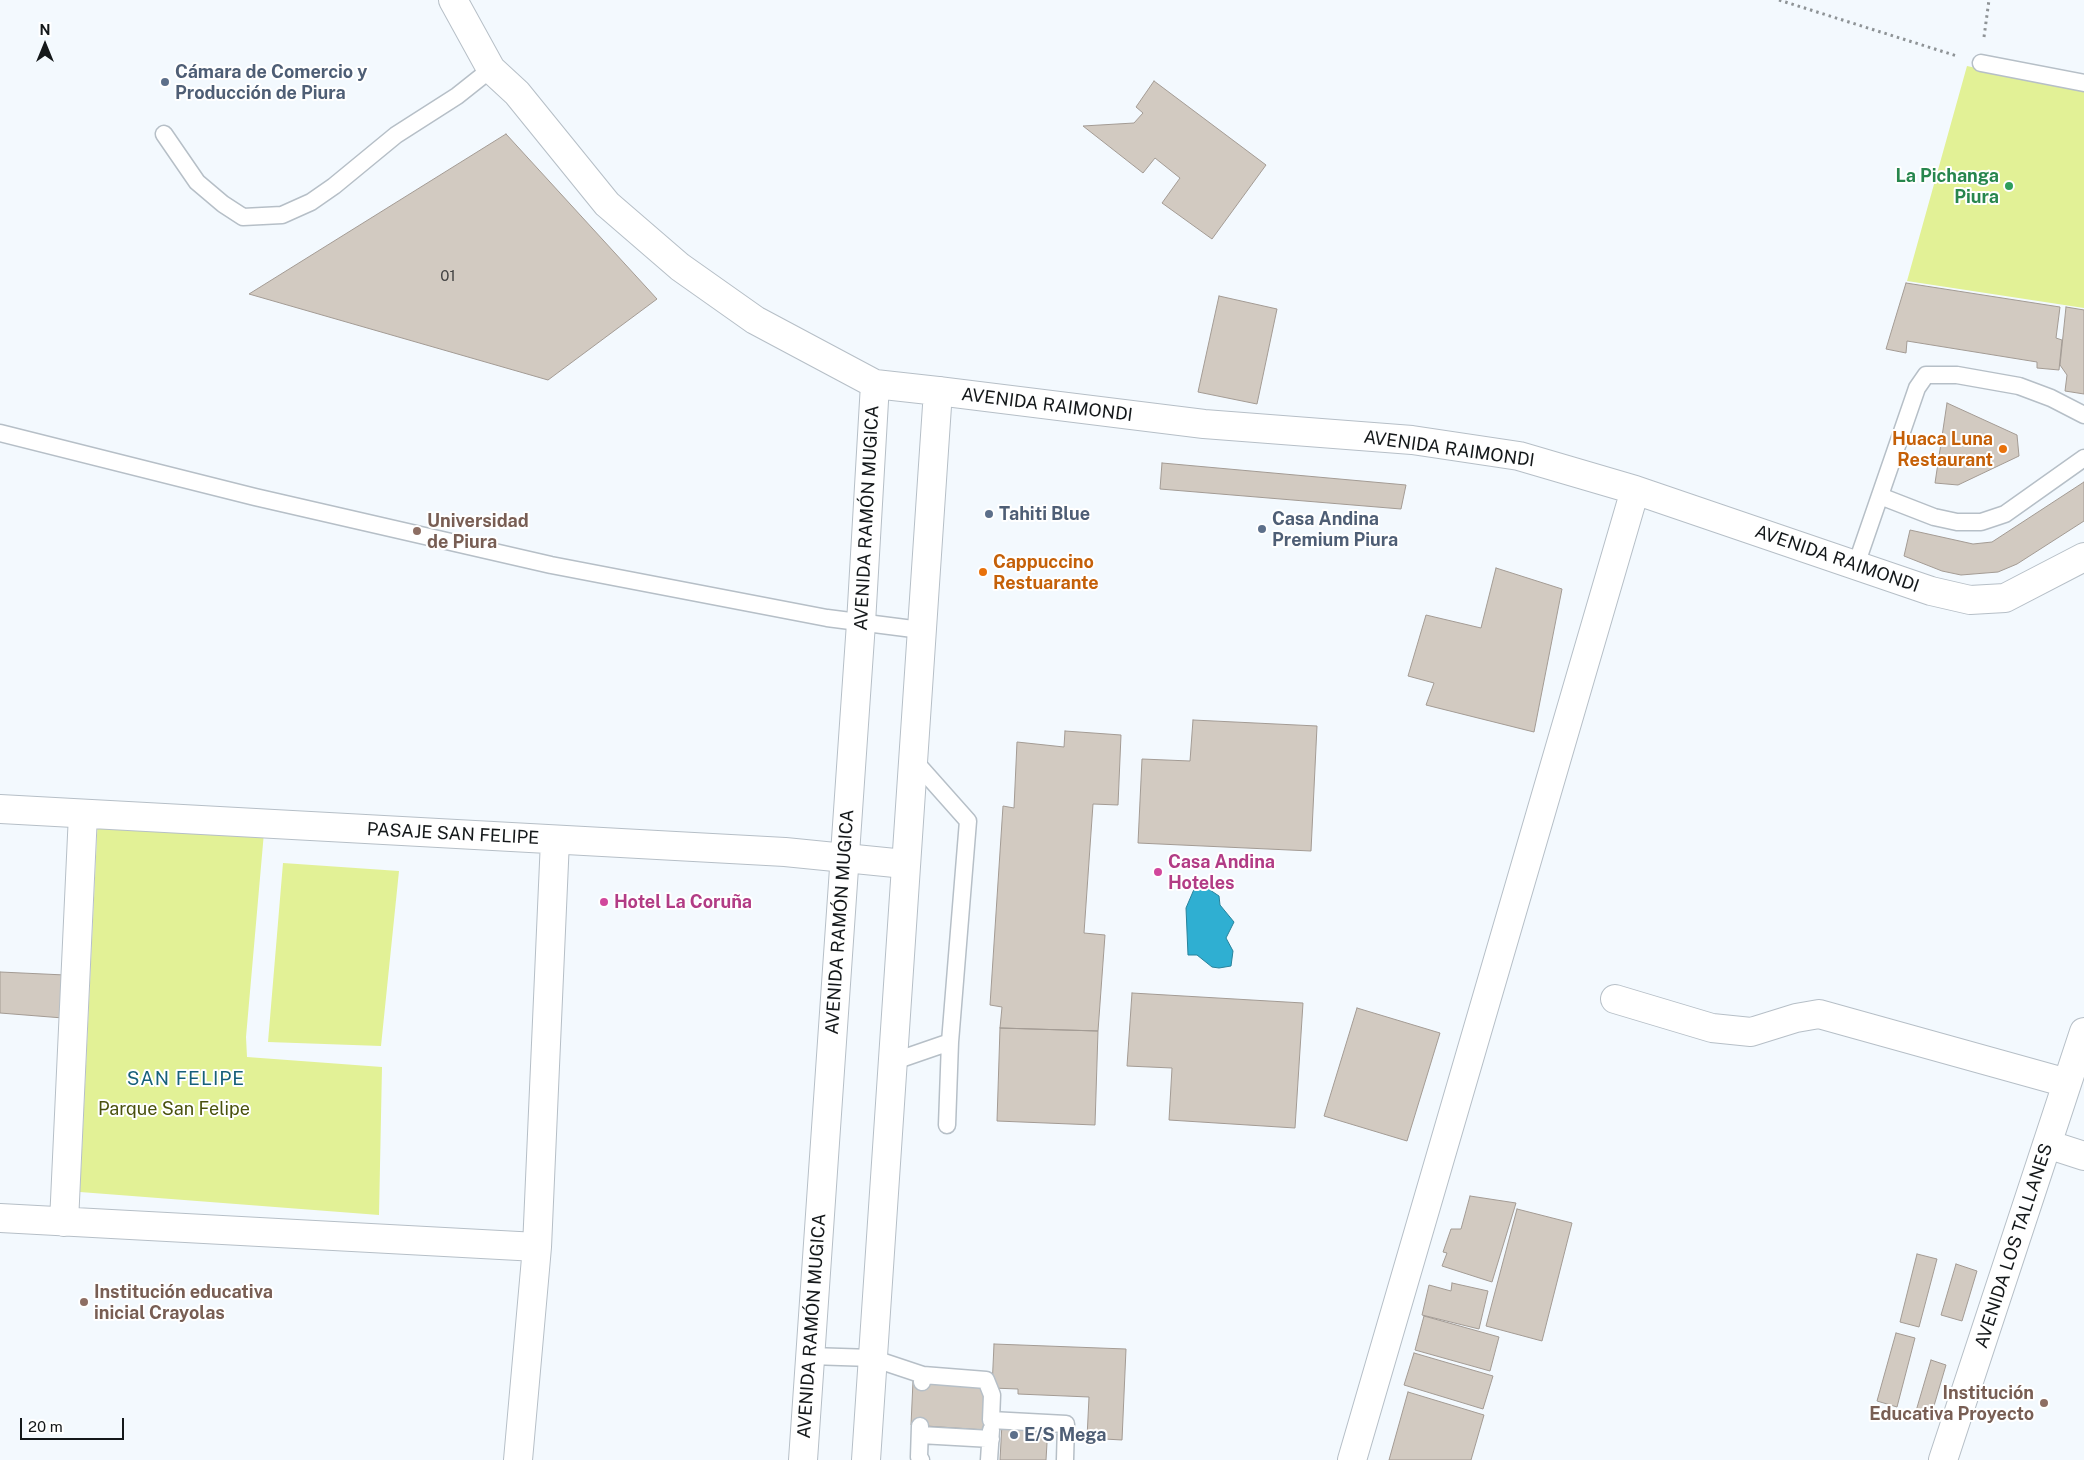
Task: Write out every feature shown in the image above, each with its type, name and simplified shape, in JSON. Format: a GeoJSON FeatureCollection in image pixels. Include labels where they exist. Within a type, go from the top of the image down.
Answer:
{"type":"FeatureCollection","features":[{"type":"Feature","properties":{"kind":"street"},"geometry":{"type":"LineString","coordinates":[[453,0],[491,69],[517,93],[607,204],[680,267],[755,320],[875,384]]}},
{"type":"Feature","properties":{"kind":"street","name":"AVENIDA RAIMONDI"},"geometry":{"type":"LineString","coordinates":[[875,384],[1204,424],[1412,440],[1519,456],[1635,490],[1931,591],[1970,600],[2004,598],[2084,557]]}},
{"type":"Feature","properties":{"kind":"street","name":"AVENIDA RAMÓN MUGICA"},"geometry":{"type":"LineString","coordinates":[[803,1460],[861,623],[875,384]]}},
{"type":"Feature","properties":{"kind":"street"},"geometry":{"type":"LineString","coordinates":[[866,1460],[938,391]]}},
{"type":"Feature","properties":{"kind":"street"},"geometry":{"type":"LineString","coordinates":[[1352,1460],[1635,490]]}},
{"type":"Feature","properties":{"kind":"street","name":"PASAJE SAN FELIPE"},"geometry":{"type":"LineString","coordinates":[[0,809],[784,852],[906,864]]}},
{"type":"Feature","properties":{"kind":"street"},"geometry":{"type":"LineString","coordinates":[[64,1222],[83,814]]}},
{"type":"Feature","properties":{"kind":"street"},"geometry":{"type":"LineString","coordinates":[[518,1460],[537,1247],[555,840]]}},
{"type":"Feature","properties":{"kind":"street"},"geometry":{"type":"LineString","coordinates":[[1615,999],[1712,1028],[1751,1032],[1796,1018],[1819,1014],[2067,1083]]}},
{"type":"Feature","properties":{"kind":"street","name":"AVENIDA LOS TALLANES"},"geometry":{"type":"LineString","coordinates":[[1943,1460],[2084,1032]]}},
{"type":"Feature","properties":{"kind":"street"},"geometry":{"type":"LineString","coordinates":[[2047,1144],[2084,1156]]}},
{"type":"Feature","properties":{"kind":"street"},"geometry":{"type":"LineString","coordinates":[[0,1218],[537,1247]]}},
{"type":"Feature","properties":{"kind":"lane"},"geometry":{"type":"LineString","coordinates":[[1981,63],[2084,83]]}},
{"type":"Feature","properties":{"kind":"lane"},"geometry":{"type":"LineString","coordinates":[[164,134],[197,182],[223,204],[243,217],[282,215],[311,202],[334,186],[396,135],[457,96],[491,69]]}},
{"type":"Feature","properties":{"kind":"lane"},"geometry":{"type":"LineString","coordinates":[[1856,565],[1917,388],[1926,375],[1957,375],[2019,386],[2084,414]]}},
{"type":"Feature","properties":{"kind":"lane"},"geometry":{"type":"LineString","coordinates":[[0,432],[255,497],[542,563],[861,623],[921,630]]}},
{"type":"Feature","properties":{"kind":"lane"},"geometry":{"type":"LineString","coordinates":[[1880,496],[1957,522],[1982,522],[2004,514],[2084,458]]}},
{"type":"Feature","properties":{"kind":"lane"},"geometry":{"type":"LineString","coordinates":[[912,758],[968,821],[950,1042],[948,1125]]}},
{"type":"Feature","properties":{"kind":"lane"},"geometry":{"type":"LineString","coordinates":[[892,1062],[950,1042]]}},
{"type":"Feature","properties":{"kind":"lane"},"geometry":{"type":"LineString","coordinates":[[810,1356],[872,1358],[922,1378],[986,1380],[992,1395],[989,1460]]}},
{"type":"Feature","properties":{"kind":"lane"},"geometry":{"type":"LineString","coordinates":[[991,1420],[1066,1424],[1065,1460]]}},
{"type":"Feature","properties":{"kind":"lane"},"geometry":{"type":"LineString","coordinates":[[918,1459],[920,1430],[991,1439]]}},
{"type":"Feature","properties":{"kind":"path"},"geometry":{"type":"LineString","coordinates":[[1779,0],[1981,63],[1989,0]]}},
{"type":"Feature","properties":{"kind":"green space","name":"La Pichanga Piura"},"geometry":{"type":"Polygon","coordinates":[[[1967,66],[2084,91],[2084,308],[1907,281],[1967,66]]]}},
{"type":"Feature","properties":{"kind":"green space","name":"Parque San Felipe"},"geometry":{"type":"Polygon","coordinates":[[[98,815],[265,821],[246,1037],[247,1057],[382,1067],[379,1215],[80,1192],[98,815]]]}},
{"type":"Feature","properties":{"kind":"green space"},"geometry":{"type":"Polygon","coordinates":[[[283,863],[399,871],[381,1046],[268,1042],[283,863]]]}},
{"type":"Feature","properties":{"kind":"water"},"geometry":{"type":"Polygon","coordinates":[[[1195,887],[1207,888],[1219,896],[1220,905],[1234,922],[1226,938],[1233,951],[1231,966],[1212,967],[1197,955],[1188,955],[1186,908],[1195,887]]]}},
{"type":"Feature","properties":{"kind":"building"},"geometry":{"type":"Polygon","coordinates":[[[1154,81],[1266,165],[1212,239],[1162,203],[1180,178],[1155,158],[1143,173],[1083,126],[1134,123],[1143,113],[1136,107],[1154,81]]]}},
{"type":"Feature","properties":{"kind":"building"},"geometry":{"type":"Polygon","coordinates":[[[506,134],[657,299],[548,380],[249,294],[506,134]]]}},
{"type":"Feature","properties":{"kind":"building"},"geometry":{"type":"Polygon","coordinates":[[[1906,283],[2060,307],[2056,338],[2062,340],[2059,370],[2037,368],[2037,362],[1907,341],[1906,353],[1886,349],[1906,283]]]}},
{"type":"Feature","properties":{"kind":"building"},"geometry":{"type":"Polygon","coordinates":[[[1219,296],[1277,309],[1257,404],[1198,392],[1219,296]]]}},
{"type":"Feature","properties":{"kind":"building"},"geometry":{"type":"Polygon","coordinates":[[[2066,307],[2084,310],[2084,394],[2065,391],[2067,375],[2060,365],[2066,307]]]}},
{"type":"Feature","properties":{"kind":"building"},"geometry":{"type":"Polygon","coordinates":[[[1947,403],[2017,435],[2019,456],[1958,485],[1935,483],[1947,403]]]}},
{"type":"Feature","properties":{"kind":"building"},"geometry":{"type":"Polygon","coordinates":[[[1162,463],[1406,485],[1401,509],[1160,489],[1162,463]]]}},
{"type":"Feature","properties":{"kind":"building"},"geometry":{"type":"Polygon","coordinates":[[[2084,482],[2084,521],[2017,564],[1998,572],[1961,575],[1942,571],[1904,556],[1910,530],[1973,544],[1992,542],[2084,482]]]}},
{"type":"Feature","properties":{"kind":"building"},"geometry":{"type":"Polygon","coordinates":[[[1496,568],[1562,589],[1534,732],[1426,705],[1434,683],[1408,676],[1426,615],[1481,628],[1496,568]]]}},
{"type":"Feature","properties":{"kind":"building"},"geometry":{"type":"Polygon","coordinates":[[[1193,720],[1317,726],[1311,851],[1138,843],[1142,759],[1190,761],[1193,720]]]}},
{"type":"Feature","properties":{"kind":"building"},"geometry":{"type":"Polygon","coordinates":[[[1065,731],[1121,735],[1118,805],[1093,804],[1084,933],[1105,935],[1098,1031],[1000,1028],[1002,1007],[990,1005],[1003,806],[1014,808],[1017,742],[1064,747],[1065,731]]]}},
{"type":"Feature","properties":{"kind":"building"},"geometry":{"type":"Polygon","coordinates":[[[0,972],[65,975],[63,1018],[0,1013],[0,972]]]}},
{"type":"Feature","properties":{"kind":"building"},"geometry":{"type":"Polygon","coordinates":[[[1132,993],[1303,1003],[1295,1128],[1169,1120],[1172,1068],[1127,1066],[1132,993]]]}},
{"type":"Feature","properties":{"kind":"building"},"geometry":{"type":"Polygon","coordinates":[[[1357,1008],[1440,1033],[1407,1141],[1324,1116],[1357,1008]]]}},
{"type":"Feature","properties":{"kind":"building"},"geometry":{"type":"Polygon","coordinates":[[[1000,1028],[1098,1031],[1095,1125],[997,1121],[1000,1028]]]}},
{"type":"Feature","properties":{"kind":"building"},"geometry":{"type":"Polygon","coordinates":[[[1470,1196],[1516,1203],[1492,1282],[1442,1266],[1447,1253],[1443,1252],[1451,1229],[1461,1229],[1470,1196]]]}},
{"type":"Feature","properties":{"kind":"building"},"geometry":{"type":"Polygon","coordinates":[[[1517,1209],[1572,1223],[1542,1341],[1486,1326],[1517,1209]]]}},
{"type":"Feature","properties":{"kind":"building"},"geometry":{"type":"Polygon","coordinates":[[[1917,1254],[1937,1259],[1919,1327],[1900,1322],[1917,1254]]]}},
{"type":"Feature","properties":{"kind":"building"},"geometry":{"type":"Polygon","coordinates":[[[1956,1264],[1977,1271],[1962,1321],[1941,1315],[1956,1264]]]}},
{"type":"Feature","properties":{"kind":"building"},"geometry":{"type":"Polygon","coordinates":[[[1452,1283],[1488,1291],[1479,1329],[1422,1315],[1429,1285],[1451,1291],[1452,1283]]]}},
{"type":"Feature","properties":{"kind":"building"},"geometry":{"type":"Polygon","coordinates":[[[1424,1316],[1499,1337],[1490,1371],[1415,1350],[1424,1316]]]}},
{"type":"Feature","properties":{"kind":"building"},"geometry":{"type":"Polygon","coordinates":[[[1896,1333],[1915,1338],[1897,1407],[1877,1401],[1896,1333]]]}},
{"type":"Feature","properties":{"kind":"building"},"geometry":{"type":"Polygon","coordinates":[[[994,1344],[1126,1349],[1122,1440],[1087,1438],[1089,1397],[1018,1394],[1018,1389],[992,1388],[994,1344]]]}},
{"type":"Feature","properties":{"kind":"building"},"geometry":{"type":"Polygon","coordinates":[[[1414,1353],[1493,1376],[1483,1409],[1404,1385],[1414,1353]]]}},
{"type":"Feature","properties":{"kind":"building"},"geometry":{"type":"Polygon","coordinates":[[[1931,1360],[1946,1365],[1931,1416],[1916,1411],[1931,1360]]]}},
{"type":"Feature","properties":{"kind":"building"},"geometry":{"type":"Polygon","coordinates":[[[913,1381],[988,1386],[985,1430],[911,1425],[913,1381]]]}},
{"type":"Feature","properties":{"kind":"building"},"geometry":{"type":"Polygon","coordinates":[[[1408,1392],[1484,1415],[1471,1460],[1389,1460],[1408,1392]]]}},
{"type":"Feature","properties":{"kind":"building"},"geometry":{"type":"Polygon","coordinates":[[[1002,1423],[1048,1426],[1046,1460],[1000,1460],[1002,1423]]]}},
{"type":"Feature","properties":{"kind":"place","name":"Cámara de Comercio y Producción de Piura"},"geometry":{"type":"Point","coordinates":[165,82]}},
{"type":"Feature","properties":{"kind":"place","name":"La Pichanga Piura"},"geometry":{"type":"Point","coordinates":[2009,186]}},
{"type":"Feature","properties":{"kind":"place","name":"Huaca Luna Restaurant"},"geometry":{"type":"Point","coordinates":[2003,449]}},
{"type":"Feature","properties":{"kind":"place","name":"Tahiti Blue"},"geometry":{"type":"Point","coordinates":[989,514]}},
{"type":"Feature","properties":{"kind":"place","name":"Casa Andina Premium Piura"},"geometry":{"type":"Point","coordinates":[1262,529]}},
{"type":"Feature","properties":{"kind":"place","name":"Universidad de Piura"},"geometry":{"type":"Point","coordinates":[417,531]}},
{"type":"Feature","properties":{"kind":"place","name":"Cappuccino Restuarante"},"geometry":{"type":"Point","coordinates":[983,572]}},
{"type":"Feature","properties":{"kind":"place","name":"Casa Andina Hoteles"},"geometry":{"type":"Point","coordinates":[1158,872]}},
{"type":"Feature","properties":{"kind":"place","name":"Hotel La Coruña"},"geometry":{"type":"Point","coordinates":[604,902]}},
{"type":"Feature","properties":{"kind":"place","name":"Institución educativa inicial Crayolas"},"geometry":{"type":"Point","coordinates":[84,1302]}},
{"type":"Feature","properties":{"kind":"place","name":"Institución Educativa Proyecto"},"geometry":{"type":"Point","coordinates":[2044,1403]}},
{"type":"Feature","properties":{"kind":"place","name":"E/S Mega"},"geometry":{"type":"Point","coordinates":[1014,1435]}},
{"type":"Feature","properties":{"kind":"district","name":"SAN FELIPE"},"geometry":{"type":"Point","coordinates":[186,1079]}}]}
